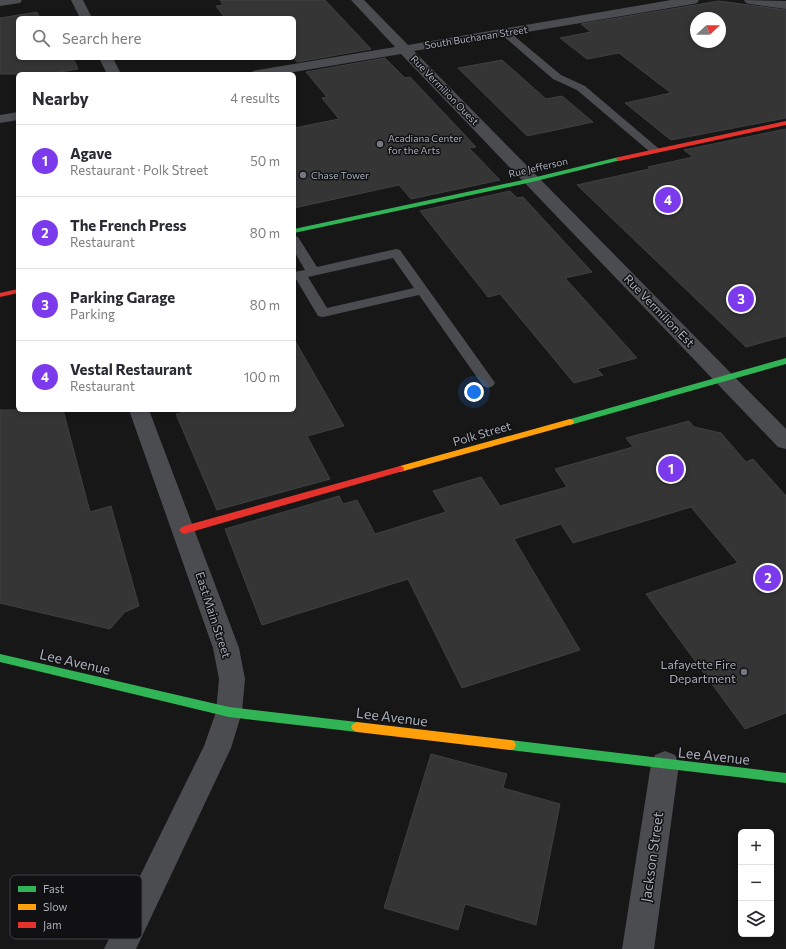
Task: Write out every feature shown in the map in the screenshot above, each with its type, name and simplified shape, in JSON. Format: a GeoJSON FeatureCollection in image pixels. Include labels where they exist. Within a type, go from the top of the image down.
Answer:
{"type":"FeatureCollection","features":[{"type":"Feature","properties":{"kind":"street"},"geometry":{"type":"LineString","coordinates":[[0,2],[16,0]]}},
{"type":"Feature","properties":{"kind":"street"},"geometry":{"type":"LineString","coordinates":[[77,0],[85,16]]}},
{"type":"Feature","properties":{"kind":"street","name":"Rue Vermilion Ouest"},"geometry":{"type":"LineString","coordinates":[[357,0],[532,180]]}},
{"type":"Feature","properties":{"kind":"street","name":"South Buchanan Street"},"geometry":{"type":"LineString","coordinates":[[269,72],[693,0]]}},
{"type":"Feature","properties":{"kind":"street"},"geometry":{"type":"LineString","coordinates":[[750,0],[786,5]]}},
{"type":"Feature","properties":{"kind":"street"},"geometry":{"type":"LineString","coordinates":[[107,60],[113,72]]}},
{"type":"Feature","properties":{"kind":"street"},"geometry":{"type":"LineString","coordinates":[[0,119],[16,116]]}},
{"type":"Feature","properties":{"kind":"street","name":"Rue Jefferson"},"geometry":{"type":"LineString","coordinates":[[296,232],[532,180],[654,150],[786,123]]}},
{"type":"Feature","properties":{"kind":"street","name":"Rue Vermilion Est"},"geometry":{"type":"LineString","coordinates":[[532,180],[786,442]]}},
{"type":"Feature","properties":{"kind":"street"},"geometry":{"type":"LineString","coordinates":[[0,295],[16,291]]}},
{"type":"Feature","properties":{"kind":"street","name":"Polk Street"},"geometry":{"type":"LineString","coordinates":[[184,530],[786,361]]}},
{"type":"Feature","properties":{"kind":"street","name":"East Main Street"},"geometry":{"type":"LineString","coordinates":[[140,412],[226,648],[232,679],[229,712],[217,748],[142,903]]}},
{"type":"Feature","properties":{"kind":"street","name":"Lee Avenue"},"geometry":{"type":"LineString","coordinates":[[0,658],[229,712],[786,778]]}},
{"type":"Feature","properties":{"kind":"street","name":"Jackson Street"},"geometry":{"type":"LineString","coordinates":[[638,949],[665,764]]}},
{"type":"Feature","properties":{"kind":"street","name":"East Main Street"},"geometry":{"type":"LineString","coordinates":[[120,949],[125,939]]}},
{"type":"Feature","properties":{"kind":"lane"},"geometry":{"type":"LineString","coordinates":[[504,32],[557,77],[581,88],[654,150]]}},
{"type":"Feature","properties":{"kind":"lane"},"geometry":{"type":"LineString","coordinates":[[296,243],[313,272]]}},
{"type":"Feature","properties":{"kind":"lane"},"geometry":{"type":"LineString","coordinates":[[422,290],[323,313],[297,275],[396,253],[488,383]]}},
{"type":"Feature","properties":{"kind":"building"},"geometry":{"type":"Polygon","coordinates":[[[220,0],[325,0],[371,49],[297,62],[296,60],[296,16],[224,16],[216,6],[223,5],[220,0]]]}},
{"type":"Feature","properties":{"kind":"building"},"geometry":{"type":"Polygon","coordinates":[[[719,1],[786,10],[786,118],[671,140],[625,103],[671,93],[619,53],[587,59],[560,38],[591,32],[581,24],[719,1]]]}},
{"type":"Feature","properties":{"kind":"building"},"geometry":{"type":"Polygon","coordinates":[[[37,12],[39,16],[16,16],[16,60],[74,60],[78,69],[60,72],[16,72],[16,74],[0,74],[0,18],[37,12]]]}},
{"type":"Feature","properties":{"kind":"building","name":"Acadiana Center for the Arts"},"geometry":{"type":"Polygon","coordinates":[[[385,58],[405,78],[410,77],[476,147],[469,148],[500,180],[411,199],[399,185],[296,208],[296,128],[339,119],[322,98],[327,97],[306,72],[385,58]]]}},
{"type":"Feature","properties":{"kind":"building"},"geometry":{"type":"Polygon","coordinates":[[[502,60],[546,99],[562,96],[593,122],[527,136],[458,68],[502,60]]]}},
{"type":"Feature","properties":{"kind":"building"},"geometry":{"type":"Polygon","coordinates":[[[786,129],[786,336],[746,347],[577,185],[649,169],[648,167],[693,157],[684,150],[786,129]]]}},
{"type":"Feature","properties":{"kind":"building"},"geometry":{"type":"Polygon","coordinates":[[[510,191],[517,198],[523,197],[592,272],[565,278],[637,358],[597,369],[603,375],[574,383],[500,294],[488,297],[420,211],[510,191]]]}},
{"type":"Feature","properties":{"kind":"building"},"geometry":{"type":"Polygon","coordinates":[[[296,342],[344,426],[307,436],[330,479],[217,510],[176,414],[184,412],[296,412],[296,342]]]}},
{"type":"Feature","properties":{"kind":"building"},"geometry":{"type":"Polygon","coordinates":[[[0,410],[16,410],[16,412],[64,412],[90,512],[111,506],[139,606],[125,612],[110,629],[0,603],[0,410]]]}},
{"type":"Feature","properties":{"kind":"building"},"geometry":{"type":"Polygon","coordinates":[[[689,421],[694,427],[721,433],[746,462],[753,459],[786,496],[786,713],[745,729],[646,594],[738,563],[691,507],[573,543],[561,524],[514,539],[580,650],[462,688],[408,579],[262,625],[225,529],[339,496],[343,504],[357,500],[375,534],[446,512],[433,491],[481,477],[500,506],[567,487],[555,469],[633,447],[626,438],[689,421]]]}},
{"type":"Feature","properties":{"kind":"building"},"geometry":{"type":"Polygon","coordinates":[[[431,754],[507,774],[503,788],[560,804],[536,925],[465,904],[458,930],[384,908],[431,754]]]}},
{"type":"Feature","properties":{"kind":"traffic: fast"},"geometry":{"type":"LineString","coordinates":[[296,231],[532,180],[619,159]]}},
{"type":"Feature","properties":{"kind":"traffic: fast"},"geometry":{"type":"LineString","coordinates":[[570,422],[786,361]]}},
{"type":"Feature","properties":{"kind":"traffic: fast"},"geometry":{"type":"LineString","coordinates":[[0,658],[229,712],[357,727]]}},
{"type":"Feature","properties":{"kind":"traffic: fast"},"geometry":{"type":"LineString","coordinates":[[510,745],[786,778]]}},
{"type":"Feature","properties":{"kind":"traffic: slow"},"geometry":{"type":"LineString","coordinates":[[400,469],[570,422]]}},
{"type":"Feature","properties":{"kind":"traffic: slow"},"geometry":{"type":"LineString","coordinates":[[357,727],[510,745]]}},
{"type":"Feature","properties":{"kind":"traffic: jam"},"geometry":{"type":"LineString","coordinates":[[619,159],[786,123]]}},
{"type":"Feature","properties":{"kind":"traffic: jam"},"geometry":{"type":"LineString","coordinates":[[0,295],[16,291]]}},
{"type":"Feature","properties":{"kind":"traffic: jam"},"geometry":{"type":"LineString","coordinates":[[184,530],[400,469]]}},
{"type":"Feature","properties":{"kind":"place","name":"Acadiana Center for the Arts"},"geometry":{"type":"Point","coordinates":[380,144]}},
{"type":"Feature","properties":{"kind":"place","name":"Chase Tower"},"geometry":{"type":"Point","coordinates":[303,175]}},
{"type":"Feature","properties":{"kind":"place","name":"Vestal Restaurant"},"geometry":{"type":"Point","coordinates":[668,200]}},
{"type":"Feature","properties":{"kind":"place","name":"Parking Garage"},"geometry":{"type":"Point","coordinates":[741,299]}},
{"type":"Feature","properties":{"kind":"place","name":"Agave"},"geometry":{"type":"Point","coordinates":[671,469]}},
{"type":"Feature","properties":{"kind":"place","name":"The French Press"},"geometry":{"type":"Point","coordinates":[768,578]}},
{"type":"Feature","properties":{"kind":"place","name":"Lafayette Fire Department"},"geometry":{"type":"Point","coordinates":[744,672]}}]}
